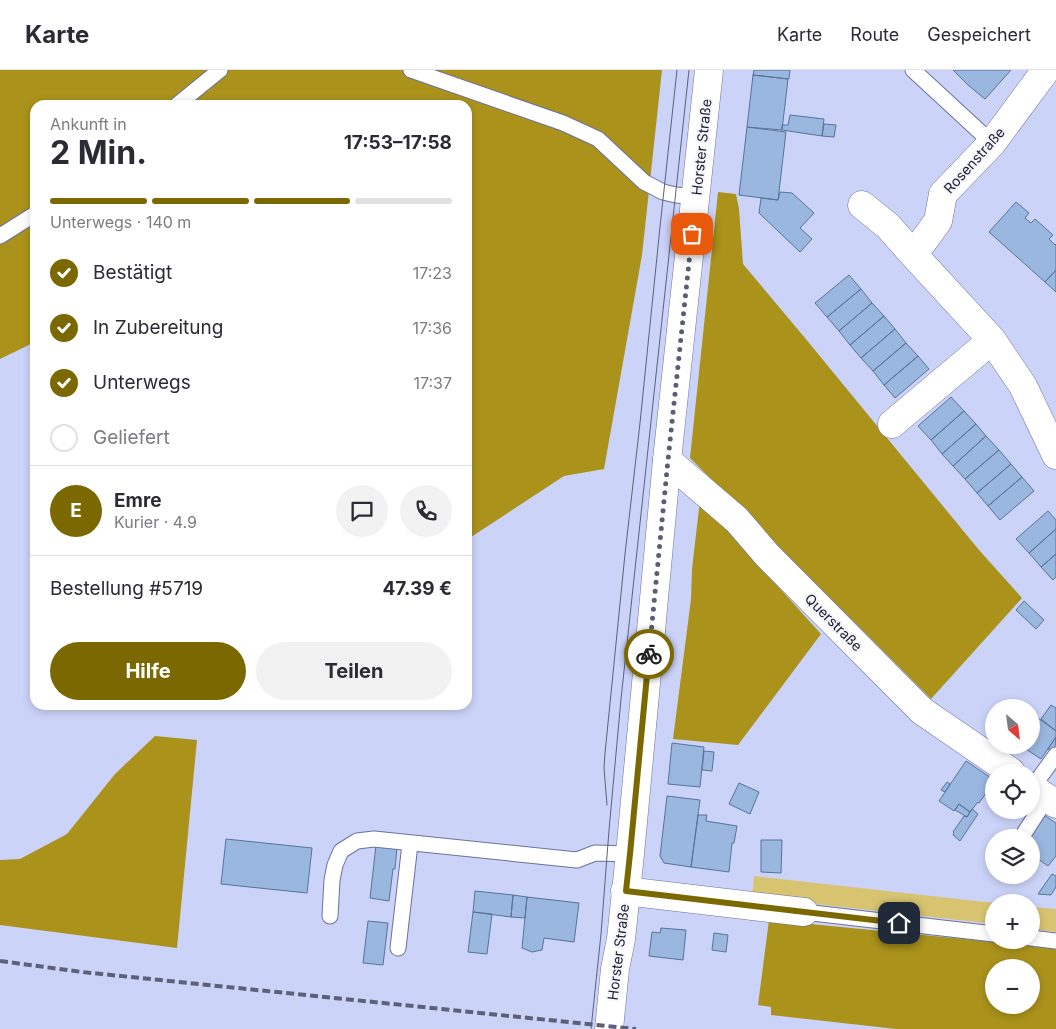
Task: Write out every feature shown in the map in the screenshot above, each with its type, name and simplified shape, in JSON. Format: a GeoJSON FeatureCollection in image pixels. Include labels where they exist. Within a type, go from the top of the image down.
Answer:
{"type":"FeatureCollection","features":[{"type":"Feature","properties":{"kind":"street","name":"Horster Straße"},"geometry":{"type":"LineString","coordinates":[[609,1029],[630,854],[668,460],[710,70]]}},
{"type":"Feature","properties":{"kind":"street","name":"Rosenstraße"},"geometry":{"type":"LineString","coordinates":[[911,252],[922,243],[938,221],[943,194],[992,143],[1046,70]]}},
{"type":"Feature","properties":{"kind":"street"},"geometry":{"type":"LineString","coordinates":[[862,205],[888,226],[992,340],[1023,386],[1056,455]]}},
{"type":"Feature","properties":{"kind":"street"},"geometry":{"type":"LineString","coordinates":[[892,424],[992,340]]}},
{"type":"Feature","properties":{"kind":"street","name":"Querstraße"},"geometry":{"type":"LineString","coordinates":[[668,460],[737,520],[767,555],[922,711],[998,764]]}},
{"type":"Feature","properties":{"kind":"street"},"geometry":{"type":"LineString","coordinates":[[626,891],[804,912]]}},
{"type":"Feature","properties":{"kind":"lane"},"geometry":{"type":"LineString","coordinates":[[183,100],[220,70]]}},
{"type":"Feature","properties":{"kind":"lane"},"geometry":{"type":"LineString","coordinates":[[410,70],[563,122],[598,139],[644,182],[664,192],[696,197]]}},
{"type":"Feature","properties":{"kind":"lane"},"geometry":{"type":"LineString","coordinates":[[913,70],[992,143]]}},
{"type":"Feature","properties":{"kind":"lane"},"geometry":{"type":"LineString","coordinates":[[0,236],[30,217]]}},
{"type":"Feature","properties":{"kind":"lane"},"geometry":{"type":"LineString","coordinates":[[1040,782],[1056,755]]}},
{"type":"Feature","properties":{"kind":"lane"},"geometry":{"type":"LineString","coordinates":[[330,916],[335,864],[341,851],[357,841],[374,839],[577,860],[595,852],[630,854]]}},
{"type":"Feature","properties":{"kind":"lane"},"geometry":{"type":"LineString","coordinates":[[398,948],[410,844]]}},
{"type":"Feature","properties":{"kind":"lane"},"geometry":{"type":"LineString","coordinates":[[804,912],[985,933]]}},
{"type":"Feature","properties":{"kind":"lane"},"geometry":{"type":"LineString","coordinates":[[1040,939],[1056,941]]}},
{"type":"Feature","properties":{"kind":"shaded area"},"geometry":{"type":"Polygon","coordinates":[[[0,70],[662,70],[642,255],[604,469],[564,476],[472,536],[472,100],[30,100],[30,344],[0,359],[0,70]]]}},
{"type":"Feature","properties":{"kind":"shaded area"},"geometry":{"type":"Polygon","coordinates":[[[718,192],[736,194],[743,264],[979,550],[1022,598],[931,699],[690,458],[718,192]]]}},
{"type":"Feature","properties":{"kind":"shaded area"},"geometry":{"type":"Polygon","coordinates":[[[700,500],[821,634],[738,745],[673,739],[691,599],[692,569],[700,500]]]}},
{"type":"Feature","properties":{"kind":"shaded area"},"geometry":{"type":"Polygon","coordinates":[[[155,736],[197,740],[177,948],[0,925],[0,860],[20,859],[67,834],[115,774],[155,736]]]}},
{"type":"Feature","properties":{"kind":"shaded area"},"geometry":{"type":"Polygon","coordinates":[[[754,876],[985,902],[985,923],[752,897],[754,876]]]}},
{"type":"Feature","properties":{"kind":"shaded area"},"geometry":{"type":"Polygon","coordinates":[[[1040,908],[1056,909],[1056,932],[1040,930],[1040,908]]]}},
{"type":"Feature","properties":{"kind":"shaded area"},"geometry":{"type":"Polygon","coordinates":[[[769,920],[985,941],[985,949],[1040,949],[1040,946],[1056,948],[1056,1029],[896,1029],[771,1015],[771,1007],[758,1005],[769,920]]]}},
{"type":"Feature","properties":{"kind":"building"},"geometry":{"type":"Polygon","coordinates":[[[754,70],[790,70],[789,79],[753,75],[754,70]]]}},
{"type":"Feature","properties":{"kind":"building"},"geometry":{"type":"Polygon","coordinates":[[[953,70],[1011,70],[985,99],[953,70]]]}},
{"type":"Feature","properties":{"kind":"building"},"geometry":{"type":"Polygon","coordinates":[[[753,75],[788,79],[782,130],[747,127],[753,75]]]}},
{"type":"Feature","properties":{"kind":"building"},"geometry":{"type":"Polygon","coordinates":[[[790,115],[824,119],[822,136],[782,130],[782,125],[788,125],[790,115]]]}},
{"type":"Feature","properties":{"kind":"building"},"geometry":{"type":"Polygon","coordinates":[[[824,124],[836,125],[834,137],[822,136],[824,124]]]}},
{"type":"Feature","properties":{"kind":"building"},"geometry":{"type":"Polygon","coordinates":[[[747,127],[786,132],[778,200],[739,195],[747,127]]]}},
{"type":"Feature","properties":{"kind":"building"},"geometry":{"type":"Polygon","coordinates":[[[780,192],[792,193],[814,213],[800,228],[812,239],[800,252],[759,213],[761,198],[778,200],[780,192]]]}},
{"type":"Feature","properties":{"kind":"building"},"geometry":{"type":"Polygon","coordinates":[[[1016,202],[1029,213],[1025,218],[1031,223],[1035,219],[1053,235],[1049,239],[1056,244],[1056,270],[1045,282],[989,232],[1016,202]]]}},
{"type":"Feature","properties":{"kind":"building"},"geometry":{"type":"Polygon","coordinates":[[[1056,270],[1056,292],[1045,282],[1056,270]]]}},
{"type":"Feature","properties":{"kind":"building"},"geometry":{"type":"Polygon","coordinates":[[[849,275],[861,289],[827,317],[815,303],[849,275]]]}},
{"type":"Feature","properties":{"kind":"building"},"geometry":{"type":"Polygon","coordinates":[[[861,289],[872,303],[839,331],[827,317],[861,289]]]}},
{"type":"Feature","properties":{"kind":"building"},"geometry":{"type":"Polygon","coordinates":[[[872,303],[884,316],[850,345],[839,331],[872,303]]]}},
{"type":"Feature","properties":{"kind":"building"},"geometry":{"type":"Polygon","coordinates":[[[884,316],[895,329],[861,358],[850,345],[884,316]]]}},
{"type":"Feature","properties":{"kind":"building"},"geometry":{"type":"Polygon","coordinates":[[[895,329],[906,343],[873,371],[861,358],[895,329]]]}},
{"type":"Feature","properties":{"kind":"building"},"geometry":{"type":"Polygon","coordinates":[[[906,343],[918,356],[884,385],[873,371],[906,343]]]}},
{"type":"Feature","properties":{"kind":"building"},"geometry":{"type":"Polygon","coordinates":[[[918,356],[929,369],[895,398],[884,385],[918,356]]]}},
{"type":"Feature","properties":{"kind":"building"},"geometry":{"type":"Polygon","coordinates":[[[951,397],[964,411],[931,440],[918,426],[951,397]]]}},
{"type":"Feature","properties":{"kind":"building"},"geometry":{"type":"Polygon","coordinates":[[[964,411],[976,424],[942,454],[931,440],[964,411]]]}},
{"type":"Feature","properties":{"kind":"building"},"geometry":{"type":"Polygon","coordinates":[[[976,424],[986,436],[953,466],[942,454],[976,424]]]}},
{"type":"Feature","properties":{"kind":"building"},"geometry":{"type":"Polygon","coordinates":[[[986,436],[999,450],[965,479],[953,466],[986,436]]]}},
{"type":"Feature","properties":{"kind":"building"},"geometry":{"type":"Polygon","coordinates":[[[999,450],[1011,464],[977,493],[965,479],[999,450]]]}},
{"type":"Feature","properties":{"kind":"building"},"geometry":{"type":"Polygon","coordinates":[[[1011,464],[1022,477],[988,506],[977,493],[1011,464]]]}},
{"type":"Feature","properties":{"kind":"building"},"geometry":{"type":"Polygon","coordinates":[[[1022,477],[1034,491],[1000,520],[988,506],[1022,477]]]}},
{"type":"Feature","properties":{"kind":"building"},"geometry":{"type":"Polygon","coordinates":[[[1048,511],[1056,520],[1056,529],[1029,553],[1016,539],[1048,511]]]}},
{"type":"Feature","properties":{"kind":"building"},"geometry":{"type":"Polygon","coordinates":[[[1056,529],[1056,554],[1041,567],[1029,553],[1056,529]]]}},
{"type":"Feature","properties":{"kind":"building"},"geometry":{"type":"Polygon","coordinates":[[[1056,554],[1056,577],[1053,580],[1041,567],[1056,554]]]}},
{"type":"Feature","properties":{"kind":"building"},"geometry":{"type":"Polygon","coordinates":[[[1024,601],[1044,620],[1036,629],[1016,610],[1024,601]]]}},
{"type":"Feature","properties":{"kind":"building"},"geometry":{"type":"Polygon","coordinates":[[[1051,705],[1056,708],[1056,731],[1041,719],[1051,705]]]}},
{"type":"Feature","properties":{"kind":"building"},"geometry":{"type":"Polygon","coordinates":[[[1040,719],[1056,731],[1056,737],[1041,759],[1034,754],[1040,754],[1040,719]]]}},
{"type":"Feature","properties":{"kind":"building"},"geometry":{"type":"Polygon","coordinates":[[[1056,737],[1055,747],[1052,750],[1048,749],[1056,737]]]}},
{"type":"Feature","properties":{"kind":"building"},"geometry":{"type":"Polygon","coordinates":[[[672,743],[704,747],[700,787],[668,784],[672,743]]]}},
{"type":"Feature","properties":{"kind":"building"},"geometry":{"type":"Polygon","coordinates":[[[704,751],[714,752],[712,771],[702,770],[704,751]]]}},
{"type":"Feature","properties":{"kind":"building"},"geometry":{"type":"Polygon","coordinates":[[[966,761],[985,774],[985,795],[970,812],[959,804],[954,811],[939,801],[966,761]]]}},
{"type":"Feature","properties":{"kind":"building"},"geometry":{"type":"Polygon","coordinates":[[[947,782],[950,784],[945,792],[941,790],[947,782]]]}},
{"type":"Feature","properties":{"kind":"building"},"geometry":{"type":"Polygon","coordinates":[[[739,783],[759,792],[750,814],[729,804],[739,783]]]}},
{"type":"Feature","properties":{"kind":"building"},"geometry":{"type":"Polygon","coordinates":[[[667,796],[700,800],[691,867],[664,863],[660,856],[667,796]]]}},
{"type":"Feature","properties":{"kind":"building"},"geometry":{"type":"Polygon","coordinates":[[[959,804],[970,812],[967,817],[955,810],[959,804]]]}},
{"type":"Feature","properties":{"kind":"building"},"geometry":{"type":"Polygon","coordinates":[[[972,809],[978,814],[960,841],[953,835],[953,832],[964,816],[967,817],[972,809]]]}},
{"type":"Feature","properties":{"kind":"building"},"geometry":{"type":"Polygon","coordinates":[[[698,815],[707,815],[706,821],[737,826],[734,843],[732,843],[729,872],[691,867],[698,815]]]}},
{"type":"Feature","properties":{"kind":"building"},"geometry":{"type":"Polygon","coordinates":[[[1044,815],[1056,823],[1056,856],[1048,866],[1040,860],[1040,829],[1035,829],[1044,815]]]}},
{"type":"Feature","properties":{"kind":"building"},"geometry":{"type":"Polygon","coordinates":[[[226,839],[312,848],[307,893],[221,884],[226,839]]]}},
{"type":"Feature","properties":{"kind":"building"},"geometry":{"type":"Polygon","coordinates":[[[761,840],[782,840],[781,873],[761,872],[761,840]]]}},
{"type":"Feature","properties":{"kind":"building"},"geometry":{"type":"Polygon","coordinates":[[[376,845],[397,847],[389,901],[370,898],[376,845]]]}},
{"type":"Feature","properties":{"kind":"building"},"geometry":{"type":"Polygon","coordinates":[[[1052,874],[1056,876],[1056,887],[1051,895],[1038,894],[1052,874]]]}},
{"type":"Feature","properties":{"kind":"building"},"geometry":{"type":"Polygon","coordinates":[[[475,891],[513,895],[511,917],[473,912],[475,891]]]}},
{"type":"Feature","properties":{"kind":"building"},"geometry":{"type":"Polygon","coordinates":[[[513,895],[527,897],[525,918],[511,917],[513,895]]]}},
{"type":"Feature","properties":{"kind":"building"},"geometry":{"type":"Polygon","coordinates":[[[527,897],[579,903],[574,942],[544,938],[542,950],[532,952],[522,948],[527,897]]]}},
{"type":"Feature","properties":{"kind":"building"},"geometry":{"type":"Polygon","coordinates":[[[473,912],[492,914],[487,954],[468,952],[473,912]]]}},
{"type":"Feature","properties":{"kind":"building"},"geometry":{"type":"Polygon","coordinates":[[[368,921],[388,923],[383,965],[363,963],[368,921]]]}},
{"type":"Feature","properties":{"kind":"building"},"geometry":{"type":"Polygon","coordinates":[[[661,928],[686,930],[683,960],[649,956],[652,932],[660,933],[661,928]]]}},
{"type":"Feature","properties":{"kind":"building"},"geometry":{"type":"Polygon","coordinates":[[[714,933],[728,935],[726,952],[712,950],[714,933]]]}},
{"type":"Feature","properties":{"kind":"tram line"},"geometry":{"type":"LineString","coordinates":[[607,805],[604,768],[605,753],[677,70]]}},
{"type":"Feature","properties":{"kind":"tram line"},"geometry":{"type":"LineString","coordinates":[[591,1029],[621,699],[689,70]]}},
{"type":"Feature","properties":{"kind":"railway"},"geometry":{"type":"LineString","coordinates":[[0,961],[82,972],[636,1029]]}},
{"type":"Feature","properties":{"kind":"way so far"},"geometry":{"type":"LineString","coordinates":[[649,654],[692,234]]}},
{"type":"Feature","properties":{"kind":"route"},"geometry":{"type":"LineString","coordinates":[[649,654],[626,891],[899,923]]}}]}
